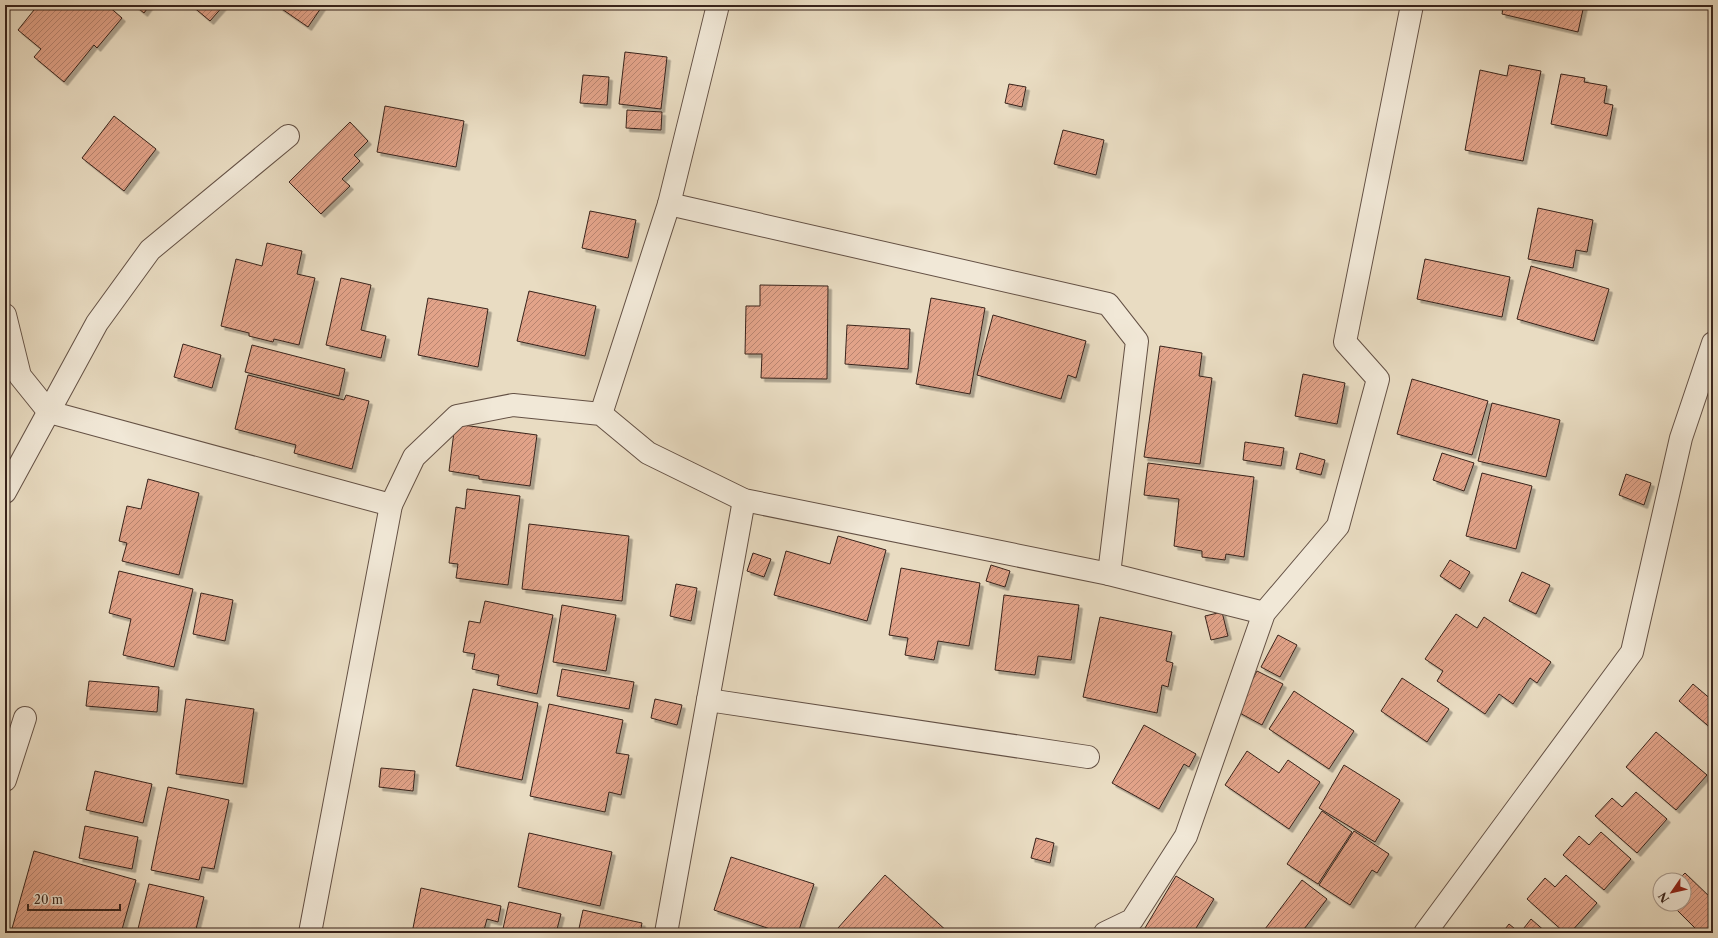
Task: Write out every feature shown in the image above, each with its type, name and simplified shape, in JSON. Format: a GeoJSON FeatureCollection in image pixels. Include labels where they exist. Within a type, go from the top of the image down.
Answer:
{"type":"FeatureCollection","features":[{"type":"Feature","properties":{"kind":"street"},"geometry":{"type":"LineString","coordinates":[[601,414],[668,204],[718,5]]}},
{"type":"Feature","properties":{"kind":"street"},"geometry":{"type":"LineString","coordinates":[[1105,933],[1132,920],[1186,836],[1264,613],[1338,526],[1378,379],[1345,342],[1412,5]]}},
{"type":"Feature","properties":{"kind":"street"},"geometry":{"type":"LineString","coordinates":[[5,492],[97,323],[150,250],[288,136]]}},
{"type":"Feature","properties":{"kind":"street"},"geometry":{"type":"LineString","coordinates":[[668,204],[1108,304],[1137,341],[1109,574]]}},
{"type":"Feature","properties":{"kind":"street"},"geometry":{"type":"LineString","coordinates":[[5,315],[20,376],[49,412],[391,505]]}},
{"type":"Feature","properties":{"kind":"street"},"geometry":{"type":"LineString","coordinates":[[1425,933],[1632,652],[1681,438],[1713,343]]}},
{"type":"Feature","properties":{"kind":"street"},"geometry":{"type":"LineString","coordinates":[[310,933],[391,505],[414,457],[457,416],[513,405],[601,414],[648,453],[744,500],[1109,574],[1264,613]]}},
{"type":"Feature","properties":{"kind":"street"},"geometry":{"type":"LineString","coordinates":[[666,933],[744,500]]}},
{"type":"Feature","properties":{"kind":"street"},"geometry":{"type":"LineString","coordinates":[[708,700],[1088,756]]}},
{"type":"Feature","properties":{"kind":"street"},"geometry":{"type":"LineString","coordinates":[[5,780],[25,718]]}},
{"type":"Feature","properties":{"kind":"building"},"geometry":{"type":"Polygon","coordinates":[[[38,5],[107,5],[122,18],[97,48],[94,45],[64,82],[34,57],[41,49],[18,30],[38,5]]]}},
{"type":"Feature","properties":{"kind":"building"},"geometry":{"type":"Polygon","coordinates":[[[134,5],[150,5],[144,13],[134,5]]]}},
{"type":"Feature","properties":{"kind":"building"},"geometry":{"type":"Polygon","coordinates":[[[191,5],[224,5],[210,21],[191,5]]]}},
{"type":"Feature","properties":{"kind":"building"},"geometry":{"type":"Polygon","coordinates":[[[280,5],[323,5],[308,27],[279,7],[280,5]]]}},
{"type":"Feature","properties":{"kind":"building"},"geometry":{"type":"Polygon","coordinates":[[[1499,5],[1584,5],[1578,32],[1502,14],[1503,9],[1498,8],[1499,5]]]}},
{"type":"Feature","properties":{"kind":"building"},"geometry":{"type":"Polygon","coordinates":[[[625,52],[667,57],[661,109],[619,104],[625,52]]]}},
{"type":"Feature","properties":{"kind":"building"},"geometry":{"type":"Polygon","coordinates":[[[1509,65],[1541,71],[1523,161],[1465,150],[1480,70],[1507,76],[1509,65]]]}},
{"type":"Feature","properties":{"kind":"building"},"geometry":{"type":"Polygon","coordinates":[[[1561,74],[1585,78],[1584,82],[1607,86],[1604,103],[1613,105],[1607,136],[1551,124],[1561,74]]]}},
{"type":"Feature","properties":{"kind":"building"},"geometry":{"type":"Polygon","coordinates":[[[583,75],[609,77],[607,105],[580,103],[583,75]]]}},
{"type":"Feature","properties":{"kind":"building"},"geometry":{"type":"Polygon","coordinates":[[[1009,84],[1026,87],[1022,107],[1005,103],[1009,84]]]}},
{"type":"Feature","properties":{"kind":"building"},"geometry":{"type":"Polygon","coordinates":[[[385,106],[464,121],[456,167],[377,152],[385,106]]]}},
{"type":"Feature","properties":{"kind":"building"},"geometry":{"type":"Polygon","coordinates":[[[627,110],[662,112],[661,130],[626,128],[627,110]]]}},
{"type":"Feature","properties":{"kind":"building"},"geometry":{"type":"Polygon","coordinates":[[[114,116],[156,149],[124,191],[82,158],[114,116]]]}},
{"type":"Feature","properties":{"kind":"building"},"geometry":{"type":"Polygon","coordinates":[[[350,122],[368,141],[354,155],[360,161],[342,179],[350,186],[321,214],[289,182],[350,122]]]}},
{"type":"Feature","properties":{"kind":"building"},"geometry":{"type":"Polygon","coordinates":[[[1063,130],[1104,140],[1096,175],[1054,164],[1063,130]]]}},
{"type":"Feature","properties":{"kind":"building"},"geometry":{"type":"Polygon","coordinates":[[[1538,208],[1593,220],[1587,252],[1576,250],[1573,268],[1528,259],[1538,208]]]}},
{"type":"Feature","properties":{"kind":"building"},"geometry":{"type":"Polygon","coordinates":[[[590,211],[636,220],[628,258],[582,248],[590,211]]]}},
{"type":"Feature","properties":{"kind":"building"},"geometry":{"type":"Polygon","coordinates":[[[267,243],[302,251],[297,274],[315,278],[299,345],[274,339],[273,342],[249,336],[249,333],[221,326],[236,259],[262,266],[267,243]]]}},
{"type":"Feature","properties":{"kind":"building"},"geometry":{"type":"Polygon","coordinates":[[[1425,259],[1510,277],[1502,317],[1417,299],[1425,259]]]}},
{"type":"Feature","properties":{"kind":"building"},"geometry":{"type":"Polygon","coordinates":[[[1531,266],[1609,289],[1594,341],[1517,319],[1531,266]]]}},
{"type":"Feature","properties":{"kind":"building"},"geometry":{"type":"Polygon","coordinates":[[[341,278],[371,285],[361,330],[386,336],[381,358],[326,345],[341,278]]]}},
{"type":"Feature","properties":{"kind":"building"},"geometry":{"type":"Polygon","coordinates":[[[760,285],[828,286],[827,379],[761,378],[762,354],[745,354],[746,306],[760,306],[760,285]]]}},
{"type":"Feature","properties":{"kind":"building"},"geometry":{"type":"Polygon","coordinates":[[[529,291],[596,306],[585,356],[517,341],[529,291]]]}},
{"type":"Feature","properties":{"kind":"building"},"geometry":{"type":"Polygon","coordinates":[[[428,298],[488,309],[478,367],[418,355],[428,298]]]}},
{"type":"Feature","properties":{"kind":"building"},"geometry":{"type":"Polygon","coordinates":[[[931,298],[985,308],[970,394],[916,384],[931,298]]]}},
{"type":"Feature","properties":{"kind":"building"},"geometry":{"type":"Polygon","coordinates":[[[993,315],[1086,341],[1076,378],[1068,375],[1061,399],[977,375],[993,315]]]}},
{"type":"Feature","properties":{"kind":"building"},"geometry":{"type":"Polygon","coordinates":[[[847,325],[910,329],[908,369],[845,364],[847,325]]]}},
{"type":"Feature","properties":{"kind":"building"},"geometry":{"type":"Polygon","coordinates":[[[183,344],[221,355],[212,388],[174,377],[183,344]]]}},
{"type":"Feature","properties":{"kind":"building"},"geometry":{"type":"Polygon","coordinates":[[[252,345],[345,369],[339,396],[245,372],[252,345]]]}},
{"type":"Feature","properties":{"kind":"building"},"geometry":{"type":"Polygon","coordinates":[[[1160,346],[1202,353],[1199,376],[1212,378],[1200,464],[1144,457],[1160,346]]]}},
{"type":"Feature","properties":{"kind":"building"},"geometry":{"type":"Polygon","coordinates":[[[1303,374],[1345,383],[1337,424],[1295,416],[1303,374]]]}},
{"type":"Feature","properties":{"kind":"building"},"geometry":{"type":"Polygon","coordinates":[[[248,375],[344,400],[346,395],[369,401],[352,469],[294,453],[296,445],[235,429],[248,375]]]}},
{"type":"Feature","properties":{"kind":"building"},"geometry":{"type":"Polygon","coordinates":[[[1412,379],[1488,401],[1472,455],[1397,434],[1412,379]]]}},
{"type":"Feature","properties":{"kind":"building"},"geometry":{"type":"Polygon","coordinates":[[[1492,403],[1560,420],[1546,477],[1478,461],[1492,403]]]}},
{"type":"Feature","properties":{"kind":"building"},"geometry":{"type":"Polygon","coordinates":[[[455,424],[537,435],[530,486],[479,479],[479,476],[449,471],[455,424]]]}},
{"type":"Feature","properties":{"kind":"building"},"geometry":{"type":"Polygon","coordinates":[[[1245,442],[1284,448],[1281,466],[1243,460],[1245,442]]]}},
{"type":"Feature","properties":{"kind":"building"},"geometry":{"type":"Polygon","coordinates":[[[1300,453],[1325,460],[1321,475],[1296,469],[1300,453]]]}},
{"type":"Feature","properties":{"kind":"building"},"geometry":{"type":"Polygon","coordinates":[[[1442,453],[1474,463],[1464,491],[1433,480],[1442,453]]]}},
{"type":"Feature","properties":{"kind":"building"},"geometry":{"type":"Polygon","coordinates":[[[1148,463],[1254,477],[1244,557],[1226,554],[1225,560],[1202,557],[1202,551],[1174,546],[1179,499],[1144,495],[1148,463]]]}},
{"type":"Feature","properties":{"kind":"building"},"geometry":{"type":"Polygon","coordinates":[[[1482,473],[1532,486],[1516,549],[1466,536],[1482,473]]]}},
{"type":"Feature","properties":{"kind":"building"},"geometry":{"type":"Polygon","coordinates":[[[1626,474],[1651,483],[1644,505],[1619,495],[1626,474]]]}},
{"type":"Feature","properties":{"kind":"building"},"geometry":{"type":"Polygon","coordinates":[[[148,479],[199,493],[179,575],[122,561],[127,543],[119,541],[127,506],[141,509],[148,479]]]}},
{"type":"Feature","properties":{"kind":"building"},"geometry":{"type":"Polygon","coordinates":[[[467,489],[520,496],[508,585],[456,578],[458,564],[449,563],[456,507],[465,509],[467,489]]]}},
{"type":"Feature","properties":{"kind":"building"},"geometry":{"type":"Polygon","coordinates":[[[529,524],[629,536],[622,601],[522,589],[529,524]]]}},
{"type":"Feature","properties":{"kind":"building"},"geometry":{"type":"Polygon","coordinates":[[[838,536],[886,550],[867,621],[774,595],[786,551],[830,564],[838,536]]]}},
{"type":"Feature","properties":{"kind":"building"},"geometry":{"type":"Polygon","coordinates":[[[753,553],[771,559],[764,577],[747,571],[753,553]]]}},
{"type":"Feature","properties":{"kind":"building"},"geometry":{"type":"Polygon","coordinates":[[[1450,560],[1470,572],[1460,589],[1440,576],[1450,560]]]}},
{"type":"Feature","properties":{"kind":"building"},"geometry":{"type":"Polygon","coordinates":[[[991,565],[1010,571],[1005,587],[986,581],[991,565]]]}},
{"type":"Feature","properties":{"kind":"building"},"geometry":{"type":"Polygon","coordinates":[[[901,568],[980,583],[969,646],[938,641],[934,660],[905,655],[908,638],[889,635],[901,568]]]}},
{"type":"Feature","properties":{"kind":"building"},"geometry":{"type":"Polygon","coordinates":[[[119,571],[193,589],[174,667],[123,655],[131,619],[109,613],[119,571]]]}},
{"type":"Feature","properties":{"kind":"building"},"geometry":{"type":"Polygon","coordinates":[[[1522,572],[1550,585],[1536,614],[1509,601],[1522,572]]]}},
{"type":"Feature","properties":{"kind":"building"},"geometry":{"type":"Polygon","coordinates":[[[676,584],[697,588],[691,621],[670,616],[676,584]]]}},
{"type":"Feature","properties":{"kind":"building"},"geometry":{"type":"Polygon","coordinates":[[[201,593],[233,600],[225,641],[193,634],[201,593]]]}},
{"type":"Feature","properties":{"kind":"building"},"geometry":{"type":"Polygon","coordinates":[[[1004,595],[1079,605],[1071,660],[1038,656],[1035,675],[995,670],[1004,595]]]}},
{"type":"Feature","properties":{"kind":"building"},"geometry":{"type":"Polygon","coordinates":[[[485,601],[553,615],[537,694],[497,685],[499,675],[472,669],[475,654],[463,652],[469,621],[480,623],[485,601]]]}},
{"type":"Feature","properties":{"kind":"building"},"geometry":{"type":"Polygon","coordinates":[[[562,605],[616,615],[606,671],[553,662],[562,605]]]}},
{"type":"Feature","properties":{"kind":"building"},"geometry":{"type":"Polygon","coordinates":[[[1222,612],[1228,636],[1211,640],[1205,616],[1222,612]]]}},
{"type":"Feature","properties":{"kind":"building"},"geometry":{"type":"Polygon","coordinates":[[[1456,614],[1477,628],[1484,617],[1551,662],[1537,683],[1530,678],[1513,704],[1499,694],[1485,714],[1437,681],[1443,671],[1425,659],[1456,614]]]}},
{"type":"Feature","properties":{"kind":"building"},"geometry":{"type":"Polygon","coordinates":[[[1100,617],[1172,632],[1166,661],[1173,663],[1168,687],[1162,685],[1157,713],[1083,697],[1100,617]]]}},
{"type":"Feature","properties":{"kind":"building"},"geometry":{"type":"Polygon","coordinates":[[[1278,635],[1297,645],[1280,677],[1261,667],[1278,635]]]}},
{"type":"Feature","properties":{"kind":"building"},"geometry":{"type":"Polygon","coordinates":[[[562,669],[634,682],[629,709],[557,696],[562,669]]]}},
{"type":"Feature","properties":{"kind":"building"},"geometry":{"type":"Polygon","coordinates":[[[1257,671],[1283,684],[1262,725],[1236,711],[1257,671]]]}},
{"type":"Feature","properties":{"kind":"building"},"geometry":{"type":"Polygon","coordinates":[[[1402,678],[1449,709],[1427,742],[1381,711],[1402,678]]]}},
{"type":"Feature","properties":{"kind":"building"},"geometry":{"type":"Polygon","coordinates":[[[89,681],[159,687],[157,712],[86,706],[89,681]]]}},
{"type":"Feature","properties":{"kind":"building"},"geometry":{"type":"Polygon","coordinates":[[[1693,684],[1713,701],[1713,730],[1679,701],[1693,684]]]}},
{"type":"Feature","properties":{"kind":"building"},"geometry":{"type":"Polygon","coordinates":[[[473,689],[538,703],[522,780],[456,766],[473,689]]]}},
{"type":"Feature","properties":{"kind":"building"},"geometry":{"type":"Polygon","coordinates":[[[1294,691],[1354,731],[1329,769],[1269,729],[1294,691]]]}},
{"type":"Feature","properties":{"kind":"building"},"geometry":{"type":"Polygon","coordinates":[[[186,699],[254,709],[243,784],[176,774],[186,699]]]}},
{"type":"Feature","properties":{"kind":"building"},"geometry":{"type":"Polygon","coordinates":[[[655,699],[682,705],[677,725],[651,718],[655,699]]]}},
{"type":"Feature","properties":{"kind":"building"},"geometry":{"type":"Polygon","coordinates":[[[549,704],[623,720],[616,753],[629,755],[621,795],[609,792],[605,812],[530,796],[549,704]]]}},
{"type":"Feature","properties":{"kind":"building"},"geometry":{"type":"Polygon","coordinates":[[[1144,725],[1196,754],[1189,767],[1184,764],[1159,809],[1112,783],[1144,725]]]}},
{"type":"Feature","properties":{"kind":"building"},"geometry":{"type":"Polygon","coordinates":[[[1656,732],[1707,775],[1676,810],[1626,767],[1656,732]]]}},
{"type":"Feature","properties":{"kind":"building"},"geometry":{"type":"Polygon","coordinates":[[[1247,751],[1279,773],[1288,760],[1320,782],[1289,829],[1225,785],[1247,751]]]}},
{"type":"Feature","properties":{"kind":"building"},"geometry":{"type":"Polygon","coordinates":[[[1344,765],[1400,800],[1375,842],[1319,808],[1344,765]]]}},
{"type":"Feature","properties":{"kind":"building"},"geometry":{"type":"Polygon","coordinates":[[[381,768],[415,771],[413,791],[379,787],[381,768]]]}},
{"type":"Feature","properties":{"kind":"building"},"geometry":{"type":"Polygon","coordinates":[[[95,771],[152,784],[143,823],[86,810],[95,771]]]}},
{"type":"Feature","properties":{"kind":"building"},"geometry":{"type":"Polygon","coordinates":[[[168,787],[229,800],[214,869],[202,867],[199,880],[151,870],[168,787]]]}},
{"type":"Feature","properties":{"kind":"building"},"geometry":{"type":"Polygon","coordinates":[[[1636,792],[1667,819],[1637,853],[1595,816],[1612,798],[1622,807],[1636,792]]]}},
{"type":"Feature","properties":{"kind":"building"},"geometry":{"type":"Polygon","coordinates":[[[1322,811],[1352,832],[1318,884],[1287,864],[1322,811]]]}},
{"type":"Feature","properties":{"kind":"building"},"geometry":{"type":"Polygon","coordinates":[[[85,826],[138,837],[132,869],[79,858],[85,826]]]}},
{"type":"Feature","properties":{"kind":"building"},"geometry":{"type":"Polygon","coordinates":[[[1354,831],[1389,854],[1377,873],[1372,870],[1350,905],[1319,885],[1354,831]]]}},
{"type":"Feature","properties":{"kind":"building"},"geometry":{"type":"Polygon","coordinates":[[[1601,832],[1631,859],[1604,890],[1563,855],[1579,836],[1589,845],[1601,832]]]}},
{"type":"Feature","properties":{"kind":"building"},"geometry":{"type":"Polygon","coordinates":[[[529,833],[612,852],[600,906],[518,887],[529,833]]]}},
{"type":"Feature","properties":{"kind":"building"},"geometry":{"type":"Polygon","coordinates":[[[1036,838],[1054,843],[1050,863],[1031,858],[1036,838]]]}},
{"type":"Feature","properties":{"kind":"building"},"geometry":{"type":"Polygon","coordinates":[[[34,851],[136,880],[121,933],[58,933],[43,929],[42,933],[11,932],[34,851]]]}},
{"type":"Feature","properties":{"kind":"building"},"geometry":{"type":"Polygon","coordinates":[[[731,857],[814,884],[798,933],[782,933],[714,910],[731,857]]]}},
{"type":"Feature","properties":{"kind":"building"},"geometry":{"type":"Polygon","coordinates":[[[885,875],[949,933],[843,933],[838,928],[885,875]]]}},
{"type":"Feature","properties":{"kind":"building"},"geometry":{"type":"Polygon","coordinates":[[[1566,875],[1597,903],[1570,933],[1565,933],[1527,899],[1545,878],[1555,887],[1566,875]]]}},
{"type":"Feature","properties":{"kind":"building"},"geometry":{"type":"Polygon","coordinates":[[[1176,876],[1214,899],[1193,933],[1142,933],[1176,876]]]}},
{"type":"Feature","properties":{"kind":"building"},"geometry":{"type":"Polygon","coordinates":[[[1302,880],[1327,899],[1301,933],[1262,933],[1302,880]]]}},
{"type":"Feature","properties":{"kind":"building"},"geometry":{"type":"Polygon","coordinates":[[[1692,880],[1713,900],[1713,932],[1700,933],[1679,912],[1692,912],[1692,880]]]}},
{"type":"Feature","properties":{"kind":"building"},"geometry":{"type":"Polygon","coordinates":[[[149,884],[204,897],[195,933],[137,933],[149,884]]]}},
{"type":"Feature","properties":{"kind":"building"},"geometry":{"type":"Polygon","coordinates":[[[421,888],[501,906],[498,922],[487,919],[484,930],[495,933],[412,933],[421,888]]]}},
{"type":"Feature","properties":{"kind":"building"},"geometry":{"type":"Polygon","coordinates":[[[509,902],[561,914],[556,933],[502,933],[509,902]]]}},
{"type":"Feature","properties":{"kind":"building"},"geometry":{"type":"Polygon","coordinates":[[[583,910],[642,923],[640,933],[578,933],[583,910]]]}},
{"type":"Feature","properties":{"kind":"building"},"geometry":{"type":"Polygon","coordinates":[[[1531,919],[1547,933],[1520,933],[1531,919]]]}},
{"type":"Feature","properties":{"kind":"building"},"geometry":{"type":"Polygon","coordinates":[[[1509,924],[1520,933],[1502,933],[1509,924]]]}}]}
